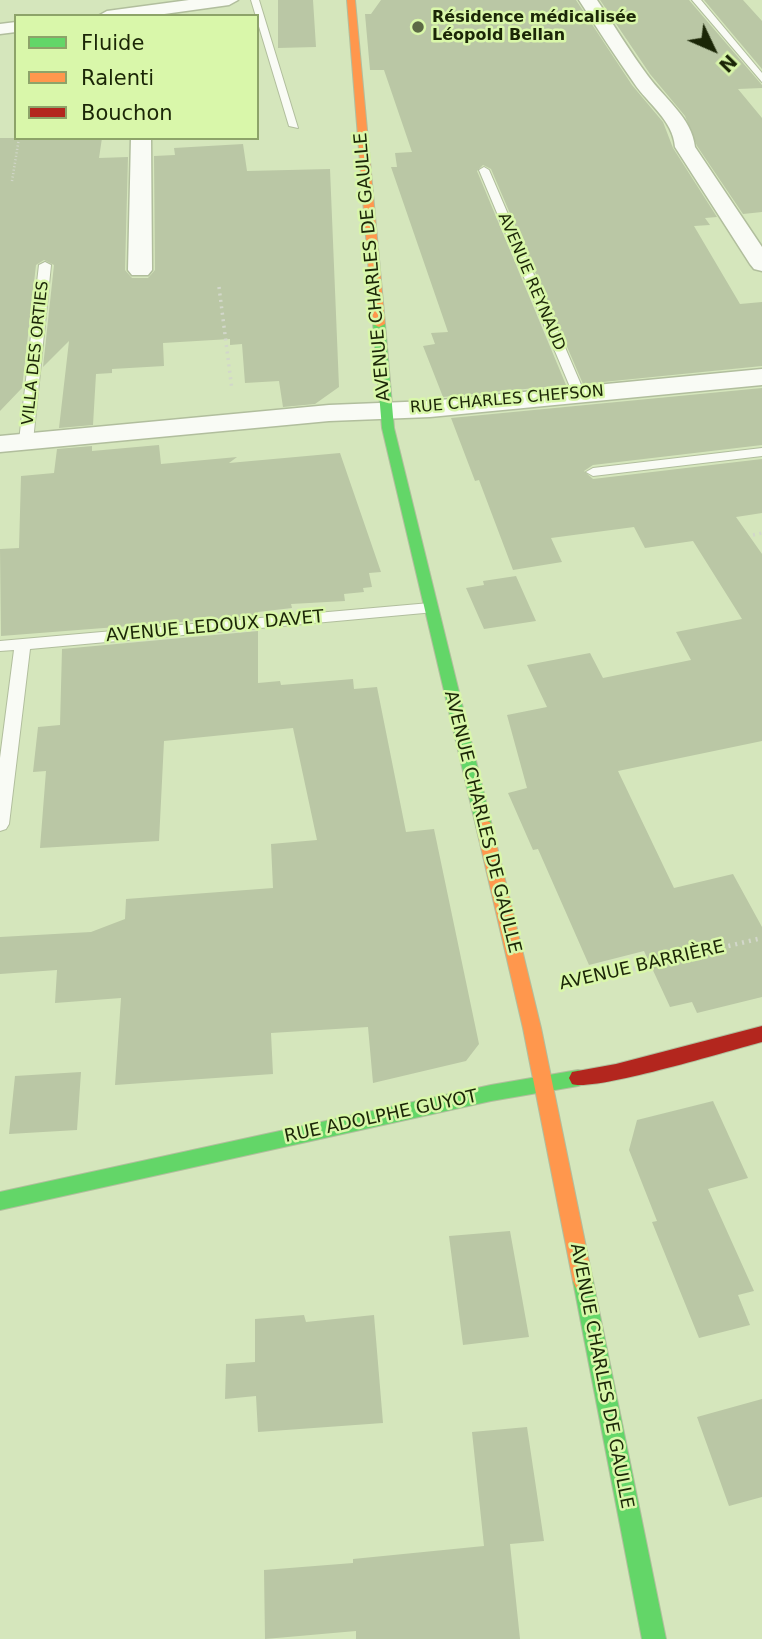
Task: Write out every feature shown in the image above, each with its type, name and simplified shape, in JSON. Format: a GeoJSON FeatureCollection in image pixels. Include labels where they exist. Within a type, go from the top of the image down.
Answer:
{"type":"FeatureCollection","features":[{"type":"Feature","properties":{"kind":"street"},"geometry":{"type":"LineString","coordinates":[[142,13],[229,0]]}},
{"type":"Feature","properties":{"kind":"street","name":"AVENUE CHARLES DE GAULLE"},"geometry":{"type":"LineString","coordinates":[[351,0],[384,409],[544,1083],[654,1639]]}},
{"type":"Feature","properties":{"kind":"street"},"geometry":{"type":"LineString","coordinates":[[588,0],[643,83],[660,100],[684,136],[685,147],[762,264]]}},
{"type":"Feature","properties":{"kind":"street"},"geometry":{"type":"LineString","coordinates":[[140,270],[141,140]]}},
{"type":"Feature","properties":{"kind":"street","name":"RUE CHARLES CHEFSON"},"geometry":{"type":"LineString","coordinates":[[13,443],[384,409],[430,409],[762,377]]}},
{"type":"Feature","properties":{"kind":"street","name":"RUE ADOLPHE GUYOT"},"geometry":{"type":"LineString","coordinates":[[0,1201],[544,1083],[616,1072],[762,1034]]}},
{"type":"Feature","properties":{"kind":"lane"},"geometry":{"type":"LineString","coordinates":[[255,0],[294,126]]}},
{"type":"Feature","properties":{"kind":"lane"},"geometry":{"type":"LineString","coordinates":[[696,0],[762,79]]}},
{"type":"Feature","properties":{"kind":"lane","name":"AVENUE REYNAUD"},"geometry":{"type":"LineString","coordinates":[[484,170],[579,394]]}},
{"type":"Feature","properties":{"kind":"lane","name":"VILLA DES ORTIES"},"geometry":{"type":"LineString","coordinates":[[13,443],[45,265]]}},
{"type":"Feature","properties":{"kind":"lane"},"geometry":{"type":"LineString","coordinates":[[593,472],[762,452]]}},
{"type":"Feature","properties":{"kind":"lane","name":"AVENUE LEDOUX DAVET"},"geometry":{"type":"LineString","coordinates":[[0,646],[430,608]]}},
{"type":"Feature","properties":{"kind":"lane"},"geometry":{"type":"LineString","coordinates":[[0,824],[23,644]]}},
{"type":"Feature","properties":{"kind":"path"},"geometry":{"type":"LineString","coordinates":[[12,181],[19,140]]}},
{"type":"Feature","properties":{"kind":"path"},"geometry":{"type":"LineString","coordinates":[[219,287],[235,423]]}},
{"type":"Feature","properties":{"kind":"path"},"geometry":{"type":"LineString","coordinates":[[753,535],[762,533]]}},
{"type":"Feature","properties":{"kind":"path","name":"AVENUE BARRIÈRE"},"geometry":{"type":"LineString","coordinates":[[523,993],[762,938]]}},
{"type":"Feature","properties":{"kind":"building"},"geometry":{"type":"Polygon","coordinates":[[[278,0],[313,0],[316,47],[278,48],[278,0]]]}},
{"type":"Feature","properties":{"kind":"building"},"geometry":{"type":"Polygon","coordinates":[[[381,0],[576,0],[632,85],[663,122],[673,148],[717,217],[705,218],[710,225],[694,226],[740,304],[762,302],[762,366],[583,384],[491,169],[483,165],[477,171],[566,385],[443,397],[423,346],[435,344],[431,333],[448,332],[391,167],[397,167],[395,153],[412,152],[384,70],[370,70],[365,14],[371,14],[381,0]]]}},
{"type":"Feature","properties":{"kind":"building"},"geometry":{"type":"Polygon","coordinates":[[[600,0],[689,0],[762,85],[762,88],[738,89],[762,118],[762,212],[743,214],[697,146],[685,116],[650,74],[600,0]]]}},
{"type":"Feature","properties":{"kind":"building"},"geometry":{"type":"Polygon","coordinates":[[[704,0],[743,0],[762,21],[762,69],[704,0]]]}},
{"type":"Feature","properties":{"kind":"building"},"geometry":{"type":"Polygon","coordinates":[[[0,138],[102,140],[99,158],[128,157],[125,270],[132,278],[148,278],[155,270],[154,156],[175,155],[174,148],[243,144],[247,171],[330,169],[339,387],[315,404],[283,407],[279,381],[245,383],[242,344],[230,345],[230,339],[163,343],[164,366],[112,369],[112,373],[96,374],[93,425],[59,428],[69,341],[43,367],[54,265],[44,260],[36,265],[22,388],[0,411],[0,138]]]}},
{"type":"Feature","properties":{"kind":"building"},"geometry":{"type":"Polygon","coordinates":[[[762,388],[762,445],[593,465],[584,471],[593,479],[762,459],[762,513],[736,517],[762,554],[762,741],[618,771],[674,888],[733,874],[762,927],[762,997],[697,1013],[692,1002],[670,1007],[644,951],[589,965],[538,849],[533,850],[508,793],[527,788],[507,715],[547,707],[527,665],[590,653],[603,678],[691,660],[676,632],[742,619],[693,541],[645,548],[634,527],[551,538],[562,562],[513,570],[479,480],[475,481],[451,418],[762,388]]]}},
{"type":"Feature","properties":{"kind":"building"},"geometry":{"type":"Polygon","coordinates":[[[159,445],[161,464],[237,457],[229,463],[340,453],[381,572],[369,573],[372,587],[363,588],[364,592],[344,594],[345,601],[291,604],[292,608],[258,612],[258,616],[1,636],[0,549],[19,548],[21,476],[54,473],[57,449],[92,446],[92,451],[159,445]]]}},
{"type":"Feature","properties":{"kind":"building"},"geometry":{"type":"Polygon","coordinates":[[[516,576],[536,621],[484,629],[466,588],[484,585],[483,581],[516,576]]]}},
{"type":"Feature","properties":{"kind":"building"},"geometry":{"type":"Polygon","coordinates":[[[258,631],[258,683],[280,681],[281,685],[353,679],[354,689],[377,687],[406,832],[434,829],[479,1044],[466,1061],[373,1083],[368,1027],[271,1033],[273,1074],[115,1085],[121,998],[55,1003],[57,970],[0,974],[0,937],[91,932],[125,919],[126,899],[273,888],[271,844],[317,840],[293,728],[164,741],[159,841],[40,848],[46,771],[33,772],[38,727],[60,725],[62,649],[258,631]]]}},
{"type":"Feature","properties":{"kind":"building"},"geometry":{"type":"Polygon","coordinates":[[[81,1072],[77,1130],[9,1134],[15,1076],[81,1072]]]}},
{"type":"Feature","properties":{"kind":"building"},"geometry":{"type":"Polygon","coordinates":[[[713,1101],[748,1178],[708,1189],[754,1291],[738,1295],[750,1325],[699,1338],[652,1222],[657,1221],[629,1150],[637,1120],[713,1101]]]}},
{"type":"Feature","properties":{"kind":"building"},"geometry":{"type":"Polygon","coordinates":[[[510,1231],[529,1337],[463,1345],[449,1236],[510,1231]]]}},
{"type":"Feature","properties":{"kind":"building"},"geometry":{"type":"Polygon","coordinates":[[[304,1315],[306,1322],[374,1315],[383,1423],[258,1432],[256,1396],[225,1399],[226,1364],[255,1362],[255,1319],[304,1315]]]}},
{"type":"Feature","properties":{"kind":"building"},"geometry":{"type":"Polygon","coordinates":[[[762,1399],[762,1497],[729,1506],[697,1417],[762,1399]]]}},
{"type":"Feature","properties":{"kind":"building"},"geometry":{"type":"Polygon","coordinates":[[[527,1427],[544,1541],[510,1544],[520,1639],[356,1639],[356,1631],[265,1639],[264,1570],[353,1563],[353,1559],[484,1546],[472,1432],[527,1427]]]}},
{"type":"Feature","properties":{"kind":"traffic: fast"},"geometry":{"type":"LineString","coordinates":[[379,324],[388,428],[484,826]]}},
{"type":"Feature","properties":{"kind":"traffic: fast"},"geometry":{"type":"LineString","coordinates":[[0,1201],[491,1093],[578,1078]]}},
{"type":"Feature","properties":{"kind":"traffic: fast"},"geometry":{"type":"LineString","coordinates":[[583,1281],[654,1639]]}},
{"type":"Feature","properties":{"kind":"traffic: slow"},"geometry":{"type":"LineString","coordinates":[[351,0],[379,324]]}},
{"type":"Feature","properties":{"kind":"traffic: slow"},"geometry":{"type":"LineString","coordinates":[[484,826],[532,1028],[583,1281]]}},
{"type":"Feature","properties":{"kind":"traffic: jam"},"geometry":{"type":"LineString","coordinates":[[578,1078],[616,1072],[762,1034]]}},
{"type":"Feature","properties":{"kind":"place","name":"Résidence médicalisée Léopold Bellan"},"geometry":{"type":"Point","coordinates":[418,27]}}]}
